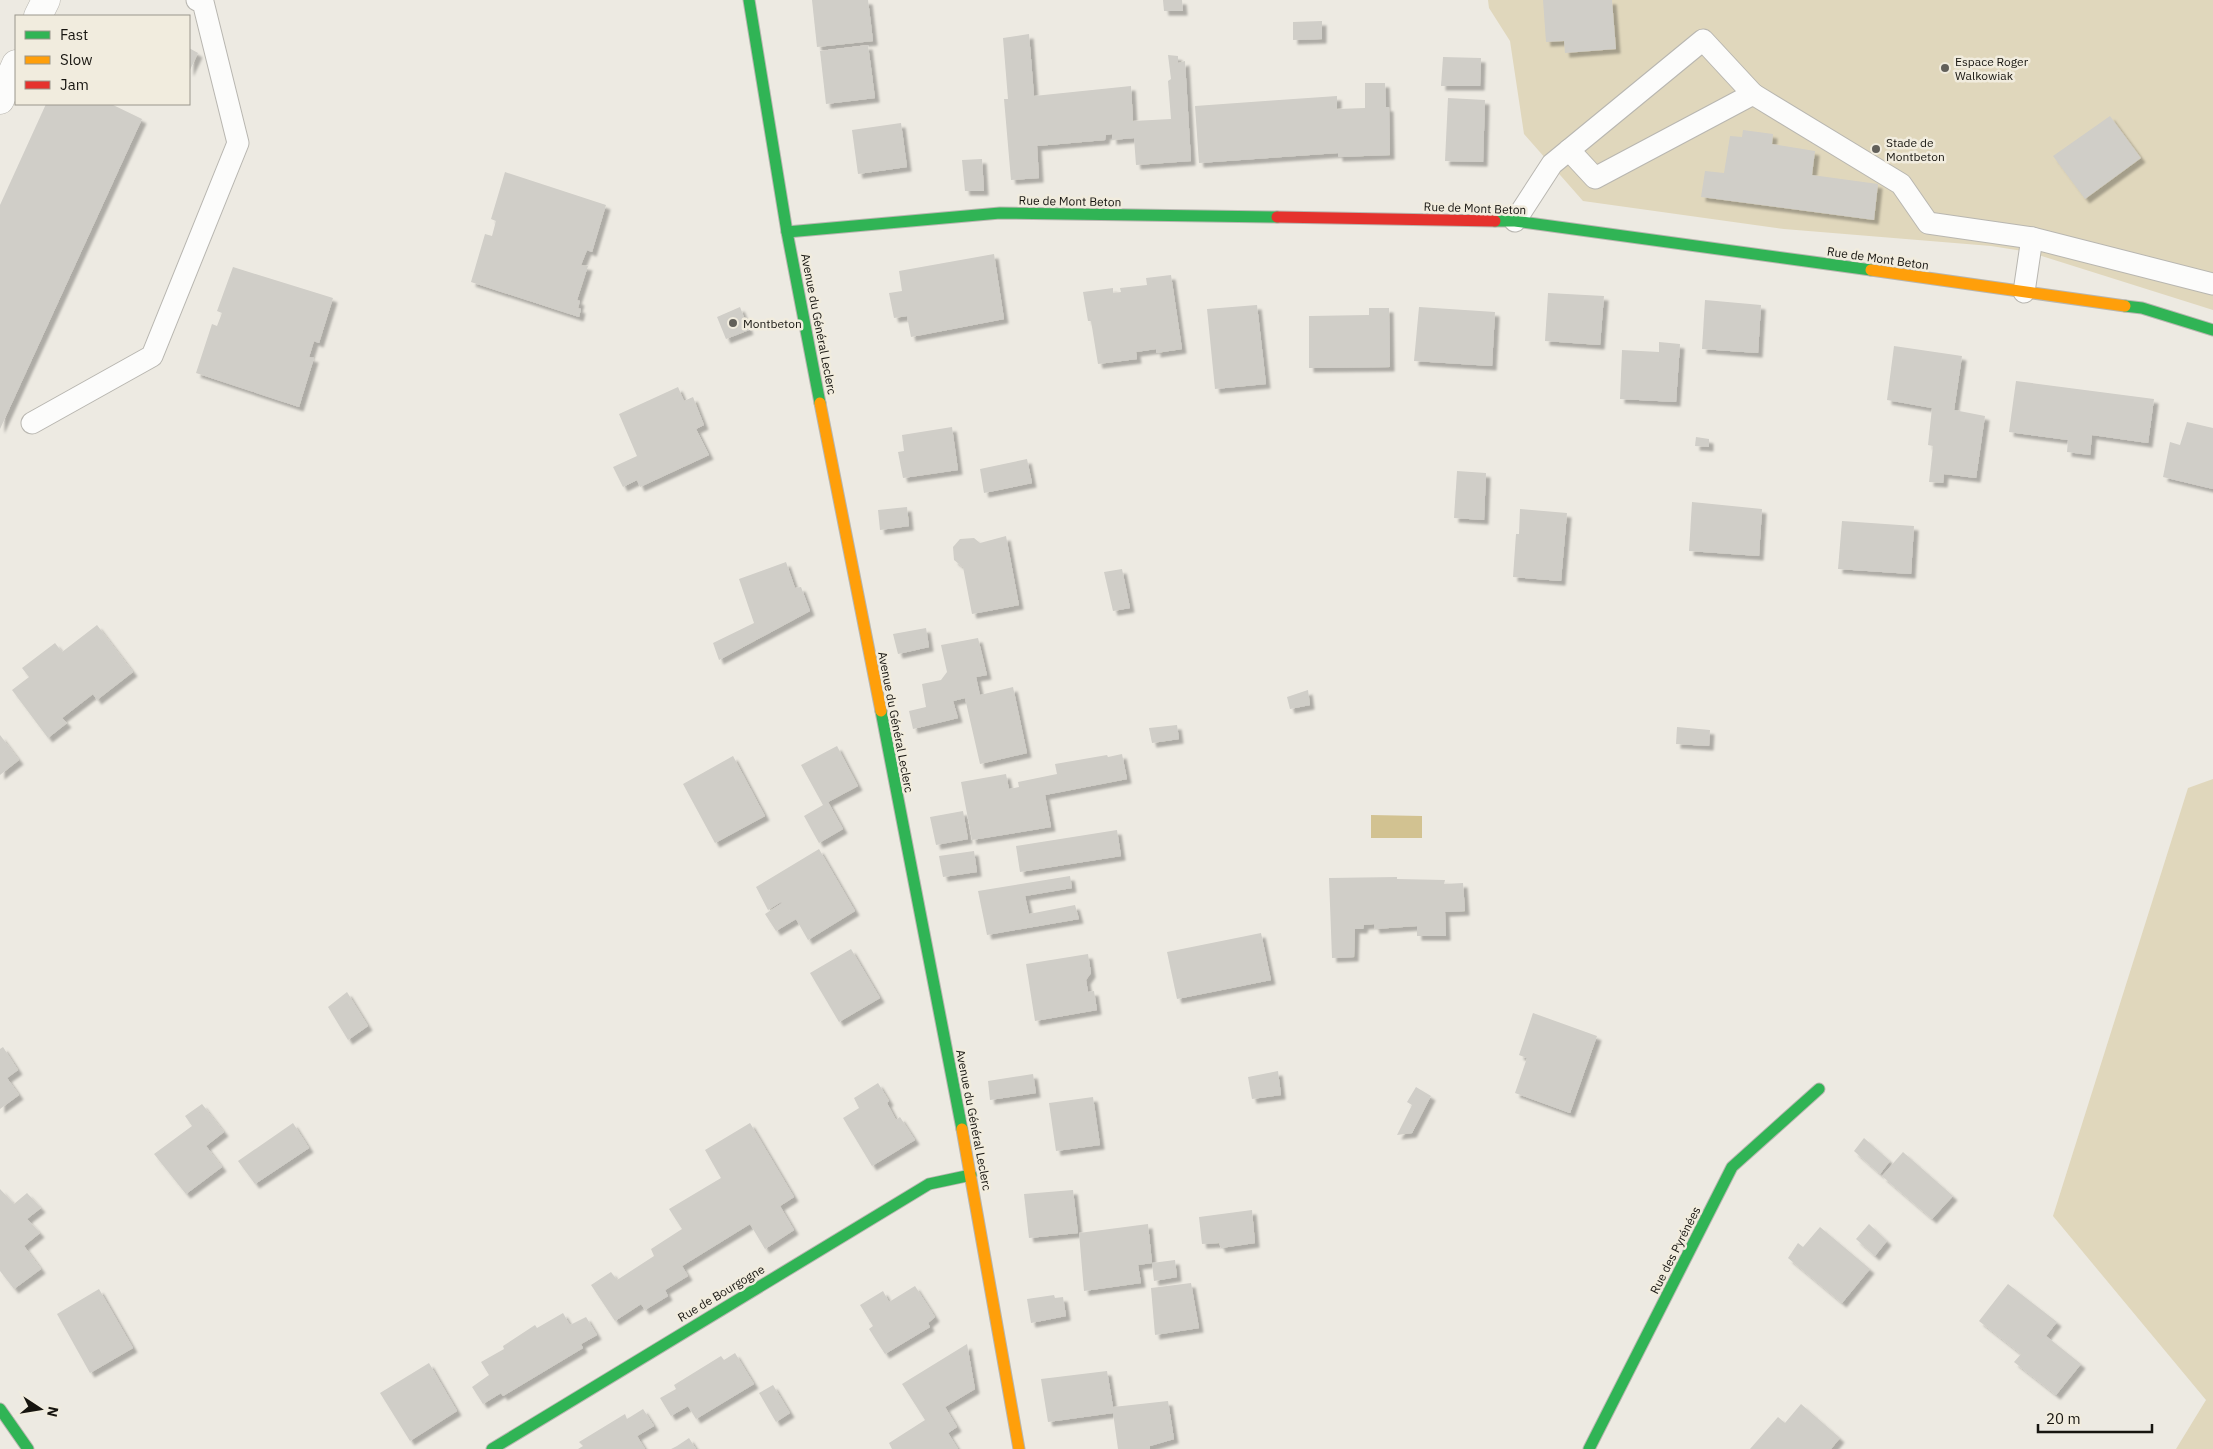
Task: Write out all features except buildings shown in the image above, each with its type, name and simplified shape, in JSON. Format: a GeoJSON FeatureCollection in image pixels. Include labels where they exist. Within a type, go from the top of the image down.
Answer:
{"type":"FeatureCollection","features":[{"type":"Feature","properties":{"kind":"street"},"geometry":{"type":"LineString","coordinates":[[38,15],[46,0]]}},
{"type":"Feature","properties":{"kind":"street","name":"Avenue du Général Leclerc"},"geometry":{"type":"LineString","coordinates":[[749,0],[787,232],[971,1174],[1019,1449]]}},
{"type":"Feature","properties":{"kind":"street"},"geometry":{"type":"LineString","coordinates":[[0,100],[15,66]]}},
{"type":"Feature","properties":{"kind":"street","name":"Rue de Mont Beton"},"geometry":{"type":"LineString","coordinates":[[787,232],[1000,213],[1515,221],[2142,308],[2213,330]]}},
{"type":"Feature","properties":{"kind":"street","name":"Rue des Pyrénées"},"geometry":{"type":"LineString","coordinates":[[1589,1449],[1732,1168],[1819,1089]]}},
{"type":"Feature","properties":{"kind":"street","name":"Rue de Bourgogne"},"geometry":{"type":"LineString","coordinates":[[492,1449],[929,1184],[971,1174]]}},
{"type":"Feature","properties":{"kind":"street"},"geometry":{"type":"LineString","coordinates":[[0,1408],[28,1449]]}},
{"type":"Feature","properties":{"kind":"lane"},"geometry":{"type":"LineString","coordinates":[[32,423],[152,356],[238,143],[203,2],[197,0]]}},
{"type":"Feature","properties":{"kind":"lane"},"geometry":{"type":"LineString","coordinates":[[1515,221],[1552,164],[1704,40],[1754,94],[1901,184],[1928,223],[2032,238],[2213,284]]}},
{"type":"Feature","properties":{"kind":"lane"},"geometry":{"type":"LineString","coordinates":[[1569,150],[1595,178],[1754,94]]}},
{"type":"Feature","properties":{"kind":"lane"},"geometry":{"type":"LineString","coordinates":[[2024,292],[2032,238]]}},
{"type":"Feature","properties":{"kind":"shaded area","name":"Stade de Montbeton"},"geometry":{"type":"Polygon","coordinates":[[[1488,0],[2213,0],[2213,310],[2029,252],[1991,246],[1784,229],[1583,201],[1524,134],[1510,41],[1489,8],[1488,0]]]}},
{"type":"Feature","properties":{"kind":"shaded area"},"geometry":{"type":"Polygon","coordinates":[[[2213,779],[2213,1449],[2176,1449],[2206,1400],[2053,1216],[2188,788],[2213,779]]]}},
{"type":"Feature","properties":{"kind":"shaded area"},"geometry":{"type":"Polygon","coordinates":[[[1371,815],[1422,816],[1422,838],[1371,838],[1371,815]]]}},
{"type":"Feature","properties":{"kind":"traffic: fast"},"geometry":{"type":"LineString","coordinates":[[749,0],[787,232],[820,403]]}},
{"type":"Feature","properties":{"kind":"traffic: fast"},"geometry":{"type":"LineString","coordinates":[[787,232],[1000,213],[1277,217]]}},
{"type":"Feature","properties":{"kind":"traffic: fast"},"geometry":{"type":"LineString","coordinates":[[1495,221],[1515,221],[1871,270]]}},
{"type":"Feature","properties":{"kind":"traffic: fast"},"geometry":{"type":"LineString","coordinates":[[2125,306],[2142,308],[2213,330]]}},
{"type":"Feature","properties":{"kind":"traffic: fast"},"geometry":{"type":"LineString","coordinates":[[881,711],[962,1129]]}},
{"type":"Feature","properties":{"kind":"traffic: fast"},"geometry":{"type":"LineString","coordinates":[[1589,1449],[1732,1167],[1819,1089]]}},
{"type":"Feature","properties":{"kind":"traffic: fast"},"geometry":{"type":"LineString","coordinates":[[492,1449],[929,1184],[971,1175]]}},
{"type":"Feature","properties":{"kind":"traffic: fast"},"geometry":{"type":"LineString","coordinates":[[0,1409],[28,1449]]}},
{"type":"Feature","properties":{"kind":"traffic: slow"},"geometry":{"type":"LineString","coordinates":[[1871,270],[2125,306]]}},
{"type":"Feature","properties":{"kind":"traffic: slow"},"geometry":{"type":"LineString","coordinates":[[820,403],[881,711]]}},
{"type":"Feature","properties":{"kind":"traffic: slow"},"geometry":{"type":"LineString","coordinates":[[962,1129],[1019,1449]]}},
{"type":"Feature","properties":{"kind":"traffic: jam"},"geometry":{"type":"LineString","coordinates":[[1277,217],[1495,221]]}},
{"type":"Feature","properties":{"kind":"place","name":"Espace Roger Walkowiak"},"geometry":{"type":"Point","coordinates":[1945,68]}},
{"type":"Feature","properties":{"kind":"place","name":"Stade de Montbeton"},"geometry":{"type":"Point","coordinates":[1876,149]}},
{"type":"Feature","properties":{"kind":"place","name":"Montbeton"},"geometry":{"type":"Point","coordinates":[733,323]}}]}
